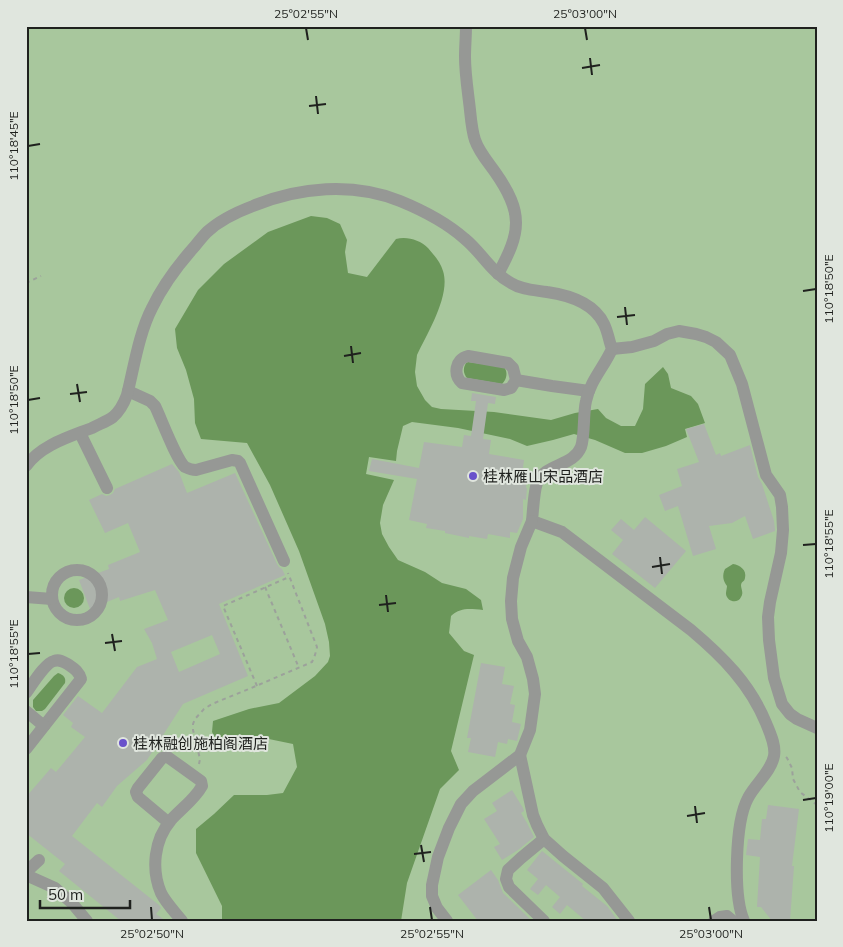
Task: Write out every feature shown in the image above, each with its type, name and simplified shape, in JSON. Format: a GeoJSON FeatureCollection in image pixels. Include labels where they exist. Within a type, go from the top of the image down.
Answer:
{"type":"FeatureCollection","features":[{"type":"Feature","properties":{"kind":"lane"},"geometry":{"type":"LineString","coordinates":[[466,26],[466,67],[475,140],[480,151],[506,189],[516,218],[514,240],[498,274]]}},
{"type":"Feature","properties":{"kind":"lane"},"geometry":{"type":"LineString","coordinates":[[26,466],[36,455],[48,447],[103,423],[113,416],[125,402],[150,310],[171,274],[207,232],[222,220],[239,211],[295,192],[348,189],[374,193],[399,201],[449,226],[466,239],[498,274],[511,283],[523,289],[557,294],[578,300],[596,313],[604,323],[612,349],[589,391],[582,446],[570,460],[543,474],[537,483],[532,521],[521,547],[513,578],[512,619],[518,641],[527,658],[535,694],[530,730],[520,755],[473,791],[461,804],[449,828],[438,857],[432,881],[432,890],[437,908],[447,921]]}},
{"type":"Feature","properties":{"kind":"lane"},"geometry":{"type":"LineString","coordinates":[[612,349],[632,347],[654,341],[678,331],[706,337],[716,342],[733,360],[742,384],[766,475],[780,495],[782,507],[784,530],[768,617],[772,670],[782,704],[797,719],[817,728]]}},
{"type":"Feature","properties":{"kind":"lane"},"geometry":{"type":"LineString","coordinates":[[516,380],[589,391]]}},
{"type":"Feature","properties":{"kind":"lane"},"geometry":{"type":"LineString","coordinates":[[128,391],[150,401],[155,406],[177,454],[185,466],[196,470],[232,460],[240,463],[284,561]]}},
{"type":"Feature","properties":{"kind":"lane"},"geometry":{"type":"LineString","coordinates":[[80,433],[107,488]]}},
{"type":"Feature","properties":{"kind":"lane"},"geometry":{"type":"LineString","coordinates":[[532,521],[562,532],[709,644],[729,664],[756,701],[772,738],[774,754],[767,771],[747,799],[741,816],[738,840],[738,883],[740,906],[744,921]]}},
{"type":"Feature","properties":{"kind":"lane"},"geometry":{"type":"LineString","coordinates":[[80,570],[95,578],[100,585],[102,594],[97,610],[84,620],[76,621],[61,615],[52,599],[53,586],[57,580],[63,574],[80,570]]}},
{"type":"Feature","properties":{"kind":"lane"},"geometry":{"type":"LineString","coordinates":[[26,596],[52,599]]}},
{"type":"Feature","properties":{"kind":"lane"},"geometry":{"type":"LineString","coordinates":[[26,693],[48,664],[54,661],[64,662],[79,674],[81,679],[26,750]]}},
{"type":"Feature","properties":{"kind":"lane"},"geometry":{"type":"LineString","coordinates":[[763,715],[782,704]]}},
{"type":"Feature","properties":{"kind":"lane"},"geometry":{"type":"LineString","coordinates":[[26,711],[44,726]]}},
{"type":"Feature","properties":{"kind":"lane"},"geometry":{"type":"LineString","coordinates":[[520,755],[533,815],[544,839],[603,888],[629,921]]}},
{"type":"Feature","properties":{"kind":"lane"},"geometry":{"type":"LineString","coordinates":[[169,822],[138,796],[137,790],[164,758],[169,758],[201,781],[202,788],[169,822],[160,837],[156,851],[154,866],[162,894],[182,921]]}},
{"type":"Feature","properties":{"kind":"lane"},"geometry":{"type":"LineString","coordinates":[[544,839],[508,870],[506,879],[509,887],[544,921]]}},
{"type":"Feature","properties":{"kind":"lane"},"geometry":{"type":"LineString","coordinates":[[38,860],[26,873],[55,888],[88,921]]}},
{"type":"Feature","properties":{"kind":"lane"},"geometry":{"type":"LineString","coordinates":[[714,921],[727,916],[734,921]]}},
{"type":"Feature","properties":{"kind":"path"},"geometry":{"type":"LineString","coordinates":[[26,283],[41,276]]}},
{"type":"Feature","properties":{"kind":"path"},"geometry":{"type":"LineString","coordinates":[[192,774],[199,767],[200,759],[193,724],[204,709],[312,662],[317,647],[284,561]]}},
{"type":"Feature","properties":{"kind":"path"},"geometry":{"type":"LineString","coordinates":[[257,686],[223,606],[289,577]]}},
{"type":"Feature","properties":{"kind":"path"},"geometry":{"type":"LineString","coordinates":[[265,588],[299,668]]}},
{"type":"Feature","properties":{"kind":"path"},"geometry":{"type":"LineString","coordinates":[[774,754],[787,758],[792,768],[793,779],[800,792],[817,805]]}},
{"type":"Feature","properties":{"kind":"shaded area"},"geometry":{"type":"Polygon","coordinates":[[[26,26],[817,26],[817,921],[26,921],[26,26]]]}},
{"type":"Feature","properties":{"kind":"shaded area"},"geometry":{"type":"Polygon","coordinates":[[[311,216],[327,218],[340,224],[347,240],[345,252],[348,273],[367,277],[396,239],[400,238],[409,238],[421,243],[428,248],[439,262],[445,281],[444,291],[432,326],[417,355],[415,372],[417,386],[425,400],[432,407],[494,412],[551,420],[598,409],[606,418],[621,426],[635,426],[643,409],[645,384],[663,367],[668,374],[671,388],[691,396],[698,404],[705,423],[685,429],[687,437],[666,446],[642,453],[625,453],[595,440],[574,434],[527,446],[510,439],[458,428],[412,422],[403,426],[396,461],[369,457],[366,474],[394,480],[383,505],[380,523],[382,534],[398,560],[425,572],[442,583],[466,589],[481,600],[483,610],[462,610],[451,616],[449,633],[464,651],[474,655],[451,751],[459,770],[440,789],[407,883],[401,921],[222,921],[222,906],[196,853],[196,829],[234,795],[283,793],[297,767],[293,744],[264,738],[217,741],[212,732],[213,721],[249,709],[279,703],[315,676],[328,662],[330,656],[325,624],[299,551],[270,485],[247,443],[201,439],[195,423],[194,399],[186,370],[177,348],[175,329],[198,290],[224,264],[268,232],[311,216]]]}},
{"type":"Feature","properties":{"kind":"shaded area"},"geometry":{"type":"Polygon","coordinates":[[[468,362],[504,367],[506,373],[505,380],[502,384],[467,378],[464,369],[468,362]]]}},
{"type":"Feature","properties":{"kind":"shaded area"},"geometry":{"type":"Polygon","coordinates":[[[733,564],[742,568],[745,573],[745,580],[741,585],[742,596],[738,601],[728,599],[726,594],[727,586],[723,578],[725,569],[733,564]]]}},
{"type":"Feature","properties":{"kind":"shaded area"},"geometry":{"type":"Polygon","coordinates":[[[74,588],[81,591],[84,598],[81,605],[74,608],[67,605],[64,598],[67,591],[74,588]]]}},
{"type":"Feature","properties":{"kind":"shaded area"},"geometry":{"type":"Polygon","coordinates":[[[58,673],[64,677],[65,683],[45,709],[36,711],[33,707],[33,700],[58,673]]]}},
{"type":"Feature","properties":{"kind":"building"},"geometry":{"type":"Polygon","coordinates":[[[472,393],[496,397],[495,404],[488,403],[483,439],[491,440],[489,454],[524,460],[522,475],[527,476],[527,488],[526,500],[523,499],[523,519],[517,533],[510,532],[510,538],[488,534],[487,539],[469,536],[469,538],[426,528],[427,524],[409,520],[417,479],[369,471],[372,459],[419,468],[424,442],[462,447],[464,435],[471,436],[476,401],[471,401],[472,393]]]}},
{"type":"Feature","properties":{"kind":"building"},"geometry":{"type":"Polygon","coordinates":[[[704,424],[716,455],[720,453],[721,456],[750,445],[758,477],[774,521],[775,531],[753,539],[745,516],[732,523],[709,526],[716,549],[693,556],[678,506],[665,511],[659,495],[682,486],[677,469],[699,462],[686,429],[704,424]]]}},
{"type":"Feature","properties":{"kind":"building"},"geometry":{"type":"Polygon","coordinates":[[[172,464],[179,472],[187,493],[235,473],[277,564],[285,575],[219,604],[248,676],[183,704],[147,760],[117,786],[102,807],[97,803],[72,836],[159,905],[161,908],[156,914],[166,921],[121,921],[59,871],[65,864],[26,833],[26,797],[51,768],[56,772],[85,737],[71,727],[73,723],[63,715],[78,696],[102,713],[137,667],[157,659],[152,643],[144,629],[168,620],[155,590],[120,601],[119,597],[90,609],[79,580],[109,569],[108,565],[140,552],[128,523],[105,533],[89,500],[102,494],[110,495],[115,489],[172,464]],[[212,635],[171,652],[179,672],[220,654],[212,635]]]}},
{"type":"Feature","properties":{"kind":"building"},"geometry":{"type":"Polygon","coordinates":[[[645,517],[686,551],[655,588],[612,554],[623,540],[611,530],[621,519],[634,530],[645,517]]]}},
{"type":"Feature","properties":{"kind":"building"},"geometry":{"type":"Polygon","coordinates":[[[481,663],[505,667],[502,684],[514,686],[510,704],[515,705],[512,722],[521,724],[517,741],[508,739],[507,744],[498,742],[495,757],[468,752],[471,738],[467,738],[481,663]]]}},
{"type":"Feature","properties":{"kind":"building"},"geometry":{"type":"Polygon","coordinates":[[[512,790],[523,808],[524,811],[521,813],[534,837],[502,860],[494,847],[500,844],[484,819],[497,811],[492,803],[512,790]]]}},
{"type":"Feature","properties":{"kind":"building"},"geometry":{"type":"Polygon","coordinates":[[[768,805],[799,809],[792,866],[794,866],[790,921],[772,921],[761,907],[757,907],[760,857],[746,855],[748,839],[760,840],[762,819],[766,819],[768,805]]]}},
{"type":"Feature","properties":{"kind":"building"},"geometry":{"type":"Polygon","coordinates":[[[542,851],[607,906],[618,921],[586,921],[567,905],[560,914],[552,907],[560,897],[546,885],[538,895],[530,889],[538,879],[527,870],[542,851]]]}},
{"type":"Feature","properties":{"kind":"building"},"geometry":{"type":"Polygon","coordinates":[[[491,870],[498,880],[503,893],[532,921],[478,921],[458,895],[491,870]]]}},
{"type":"Feature","properties":{"kind":"place","name":"桂林雁山宋品酒店"},"geometry":{"type":"Point","coordinates":[473,476]}},
{"type":"Feature","properties":{"kind":"place","name":"桂林融创施柏阁酒店"},"geometry":{"type":"Point","coordinates":[123,743]}}]}
